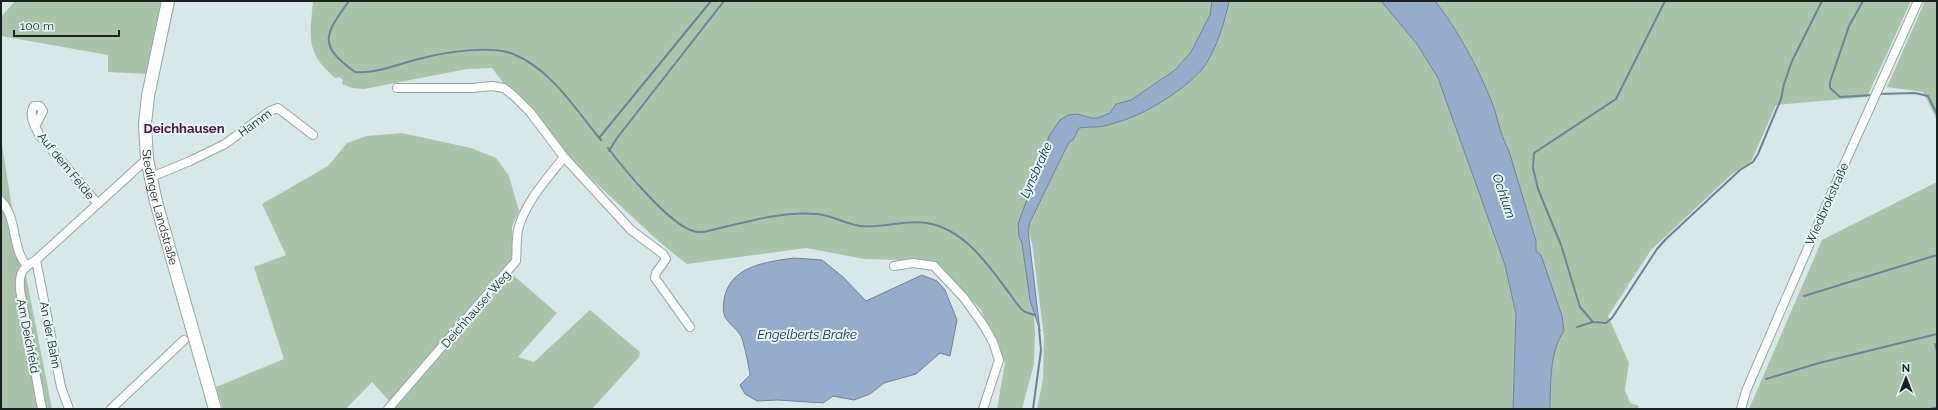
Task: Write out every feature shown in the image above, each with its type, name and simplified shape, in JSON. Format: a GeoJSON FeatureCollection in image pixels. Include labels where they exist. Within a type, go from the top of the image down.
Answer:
{"type":"FeatureCollection","features":[{"type":"Feature","properties":{"kind":"main road","name":"Stedinger Landstraße"},"geometry":{"type":"LineString","coordinates":[[168,1],[148,96],[145,124],[149,178],[216,409]]}},
{"type":"Feature","properties":{"kind":"street","name":"Wiedbrokstraße"},"geometry":{"type":"LineString","coordinates":[[1741,409],[1750,384],[1839,176],[1918,1]]}},
{"type":"Feature","properties":{"kind":"street"},"geometry":{"type":"LineString","coordinates":[[397,88],[472,88],[492,86],[504,88],[514,96],[530,112],[564,157],[631,230],[663,254],[666,259],[656,273],[655,278],[690,327]]}},
{"type":"Feature","properties":{"kind":"street","name":"Hamm"},"geometry":{"type":"LineString","coordinates":[[149,178],[190,161],[225,144],[270,110],[278,108],[313,135]]}},
{"type":"Feature","properties":{"kind":"street","name":"Auf dem Felde"},"geometry":{"type":"LineString","coordinates":[[35,127],[98,204]]}},
{"type":"Feature","properties":{"kind":"street","name":"Deichhauser Weg"},"geometry":{"type":"LineString","coordinates":[[388,409],[516,261],[518,230],[526,210],[538,191],[564,157]]}},
{"type":"Feature","properties":{"kind":"street"},"geometry":{"type":"LineString","coordinates":[[1,201],[9,212],[19,253],[26,265],[36,260],[147,159]]}},
{"type":"Feature","properties":{"kind":"street","name":"An der Bahn"},"geometry":{"type":"LineString","coordinates":[[36,260],[61,387],[69,409]]}},
{"type":"Feature","properties":{"kind":"street"},"geometry":{"type":"LineString","coordinates":[[894,266],[913,263],[934,266],[964,298],[984,326],[993,342],[999,360],[983,409]]}},
{"type":"Feature","properties":{"kind":"street","name":"Am Deichfeld"},"geometry":{"type":"LineString","coordinates":[[26,265],[20,277],[20,290],[42,409]]}},
{"type":"Feature","properties":{"kind":"street"},"geometry":{"type":"LineString","coordinates":[[111,409],[184,340]]}},
{"type":"Feature","properties":{"kind":"green space"},"geometry":{"type":"Polygon","coordinates":[[[15,1],[164,1],[146,74],[108,72],[108,55],[1,36],[1,17],[15,1]]]}},
{"type":"Feature","properties":{"kind":"green space"},"geometry":{"type":"Polygon","coordinates":[[[313,1],[1212,1],[1211,15],[1191,52],[1175,70],[1131,100],[1116,104],[1110,113],[1098,118],[1085,116],[1049,136],[1042,159],[1030,185],[1030,191],[1018,224],[1019,237],[1022,243],[1034,317],[1034,364],[1022,409],[997,409],[1005,363],[981,310],[935,261],[864,259],[806,248],[687,264],[648,232],[564,152],[519,103],[492,68],[467,69],[364,89],[352,88],[342,84],[343,80],[339,77],[335,78],[325,69],[314,52],[311,34],[313,1]]]}},
{"type":"Feature","properties":{"kind":"green space"},"geometry":{"type":"Polygon","coordinates":[[[1229,1],[1381,1],[1417,44],[1438,78],[1505,265],[1516,314],[1513,409],[1037,409],[1043,379],[1044,336],[1032,243],[1028,230],[1030,222],[1069,142],[1073,140],[1079,128],[1089,126],[1097,127],[1122,121],[1211,52],[1226,18],[1229,1]]]}},
{"type":"Feature","properties":{"kind":"green space"},"geometry":{"type":"Polygon","coordinates":[[[1435,1],[1911,1],[1867,97],[1776,105],[1751,162],[1732,174],[1651,250],[1608,316],[1629,363],[1625,390],[1630,403],[1639,406],[1638,409],[1550,409],[1553,358],[1559,339],[1564,331],[1536,251],[1536,241],[1529,217],[1520,193],[1509,151],[1502,138],[1495,111],[1484,85],[1458,34],[1435,1]]]}},
{"type":"Feature","properties":{"kind":"green space"},"geometry":{"type":"Polygon","coordinates":[[[1925,1],[1937,1],[1937,120],[1923,92],[1887,87],[1925,1]]]}},
{"type":"Feature","properties":{"kind":"green space"},"geometry":{"type":"Polygon","coordinates":[[[402,133],[471,148],[496,158],[509,176],[519,211],[512,227],[513,259],[390,402],[372,382],[346,409],[223,409],[216,387],[284,359],[254,267],[286,255],[262,204],[328,166],[347,143],[367,136],[402,133]]]}},
{"type":"Feature","properties":{"kind":"green space"},"geometry":{"type":"Polygon","coordinates":[[[1,139],[12,208],[1,197],[1,139]]]}},
{"type":"Feature","properties":{"kind":"green space"},"geometry":{"type":"Polygon","coordinates":[[[1937,182],[1937,409],[1749,409],[1822,240],[1937,182]]]}},
{"type":"Feature","properties":{"kind":"green space"},"geometry":{"type":"Polygon","coordinates":[[[1,207],[7,215],[21,265],[25,271],[52,409],[1,409],[1,207]]]}},
{"type":"Feature","properties":{"kind":"green space"},"geometry":{"type":"Polygon","coordinates":[[[513,275],[557,313],[518,357],[534,362],[590,310],[640,352],[639,357],[592,409],[390,409],[513,275]]]}},
{"type":"Feature","properties":{"kind":"water"},"geometry":{"type":"Polygon","coordinates":[[[1212,1],[1229,1],[1223,25],[1210,57],[1206,64],[1190,81],[1155,106],[1143,112],[1106,126],[1079,128],[1073,140],[1069,142],[1030,222],[1028,230],[1040,331],[1030,300],[1018,224],[1030,191],[1030,185],[1042,159],[1049,136],[1060,120],[1068,115],[1077,114],[1098,118],[1110,113],[1116,104],[1131,100],[1175,70],[1191,52],[1210,15],[1212,1]]]}},
{"type":"Feature","properties":{"kind":"water","name":"Ochtum"},"geometry":{"type":"Polygon","coordinates":[[[1381,1],[1435,1],[1461,39],[1477,68],[1490,97],[1509,151],[1536,241],[1536,251],[1541,255],[1562,316],[1564,331],[1559,339],[1553,358],[1550,409],[1513,409],[1516,314],[1505,265],[1438,78],[1417,44],[1381,1]]]}},
{"type":"Feature","properties":{"kind":"water","name":"Engelberts Brake"},"geometry":{"type":"Polygon","coordinates":[[[794,258],[822,260],[843,277],[866,301],[922,275],[937,281],[945,290],[957,320],[950,356],[940,353],[916,374],[884,383],[870,394],[854,400],[833,396],[823,403],[778,400],[757,401],[745,394],[740,385],[750,375],[750,372],[741,336],[724,315],[723,309],[727,289],[733,280],[750,268],[772,261],[794,258]]]}},
{"type":"Feature","properties":{"kind":"waterway"},"geometry":{"type":"LineString","coordinates":[[349,1],[334,22],[330,31],[329,39],[330,46],[335,54],[343,63],[355,72],[381,70],[414,60],[468,50],[504,51],[527,61],[551,80],[562,91],[601,140]]}},
{"type":"Feature","properties":{"kind":"waterway"},"geometry":{"type":"LineString","coordinates":[[599,138],[711,1]]}},
{"type":"Feature","properties":{"kind":"waterway"},"geometry":{"type":"LineString","coordinates":[[609,151],[617,138],[724,1]]}},
{"type":"Feature","properties":{"kind":"waterway"},"geometry":{"type":"LineString","coordinates":[[1593,322],[1580,307],[1561,245],[1538,189],[1533,168],[1534,153],[1616,99],[1665,1]]}},
{"type":"Feature","properties":{"kind":"waterway"},"geometry":{"type":"LineString","coordinates":[[1577,327],[1593,322],[1606,323],[1612,318],[1657,249],[1666,239],[1740,170],[1753,162],[1758,154],[1781,99],[1784,84],[1792,61],[1822,1]]}},
{"type":"Feature","properties":{"kind":"waterway"},"geometry":{"type":"LineString","coordinates":[[1863,1],[1849,26],[1830,82],[1830,88],[1840,97],[1873,95]]}},
{"type":"Feature","properties":{"kind":"waterway"},"geometry":{"type":"LineString","coordinates":[[1879,94],[1915,93],[1928,96],[1937,114]]}},
{"type":"Feature","properties":{"kind":"waterway"},"geometry":{"type":"LineString","coordinates":[[608,148],[636,182],[660,207],[683,226],[695,232],[789,214],[816,214],[868,227],[910,222],[927,223],[942,227],[969,245],[992,270],[1021,309],[1035,315]]}},
{"type":"Feature","properties":{"kind":"waterway"},"geometry":{"type":"LineString","coordinates":[[1804,296],[1937,255]]}},
{"type":"Feature","properties":{"kind":"waterway","name":"Lynsbrake"},"geometry":{"type":"LineString","coordinates":[[1033,409],[1041,350],[1039,329]]}},
{"type":"Feature","properties":{"kind":"waterway"},"geometry":{"type":"LineString","coordinates":[[1766,379],[1819,363],[1937,334]]}},
{"type":"Feature","properties":{"kind":"waterway"},"geometry":{"type":"LineString","coordinates":[[1935,344],[1937,351]]}},
{"type":"Feature","properties":{"kind":"waterway"},"geometry":{"type":"LineString","coordinates":[[1930,409],[1937,407]]}},
{"type":"Feature","properties":{"kind":"district","name":"Deichhausen"},"geometry":{"type":"Point","coordinates":[184,128]}}]}
